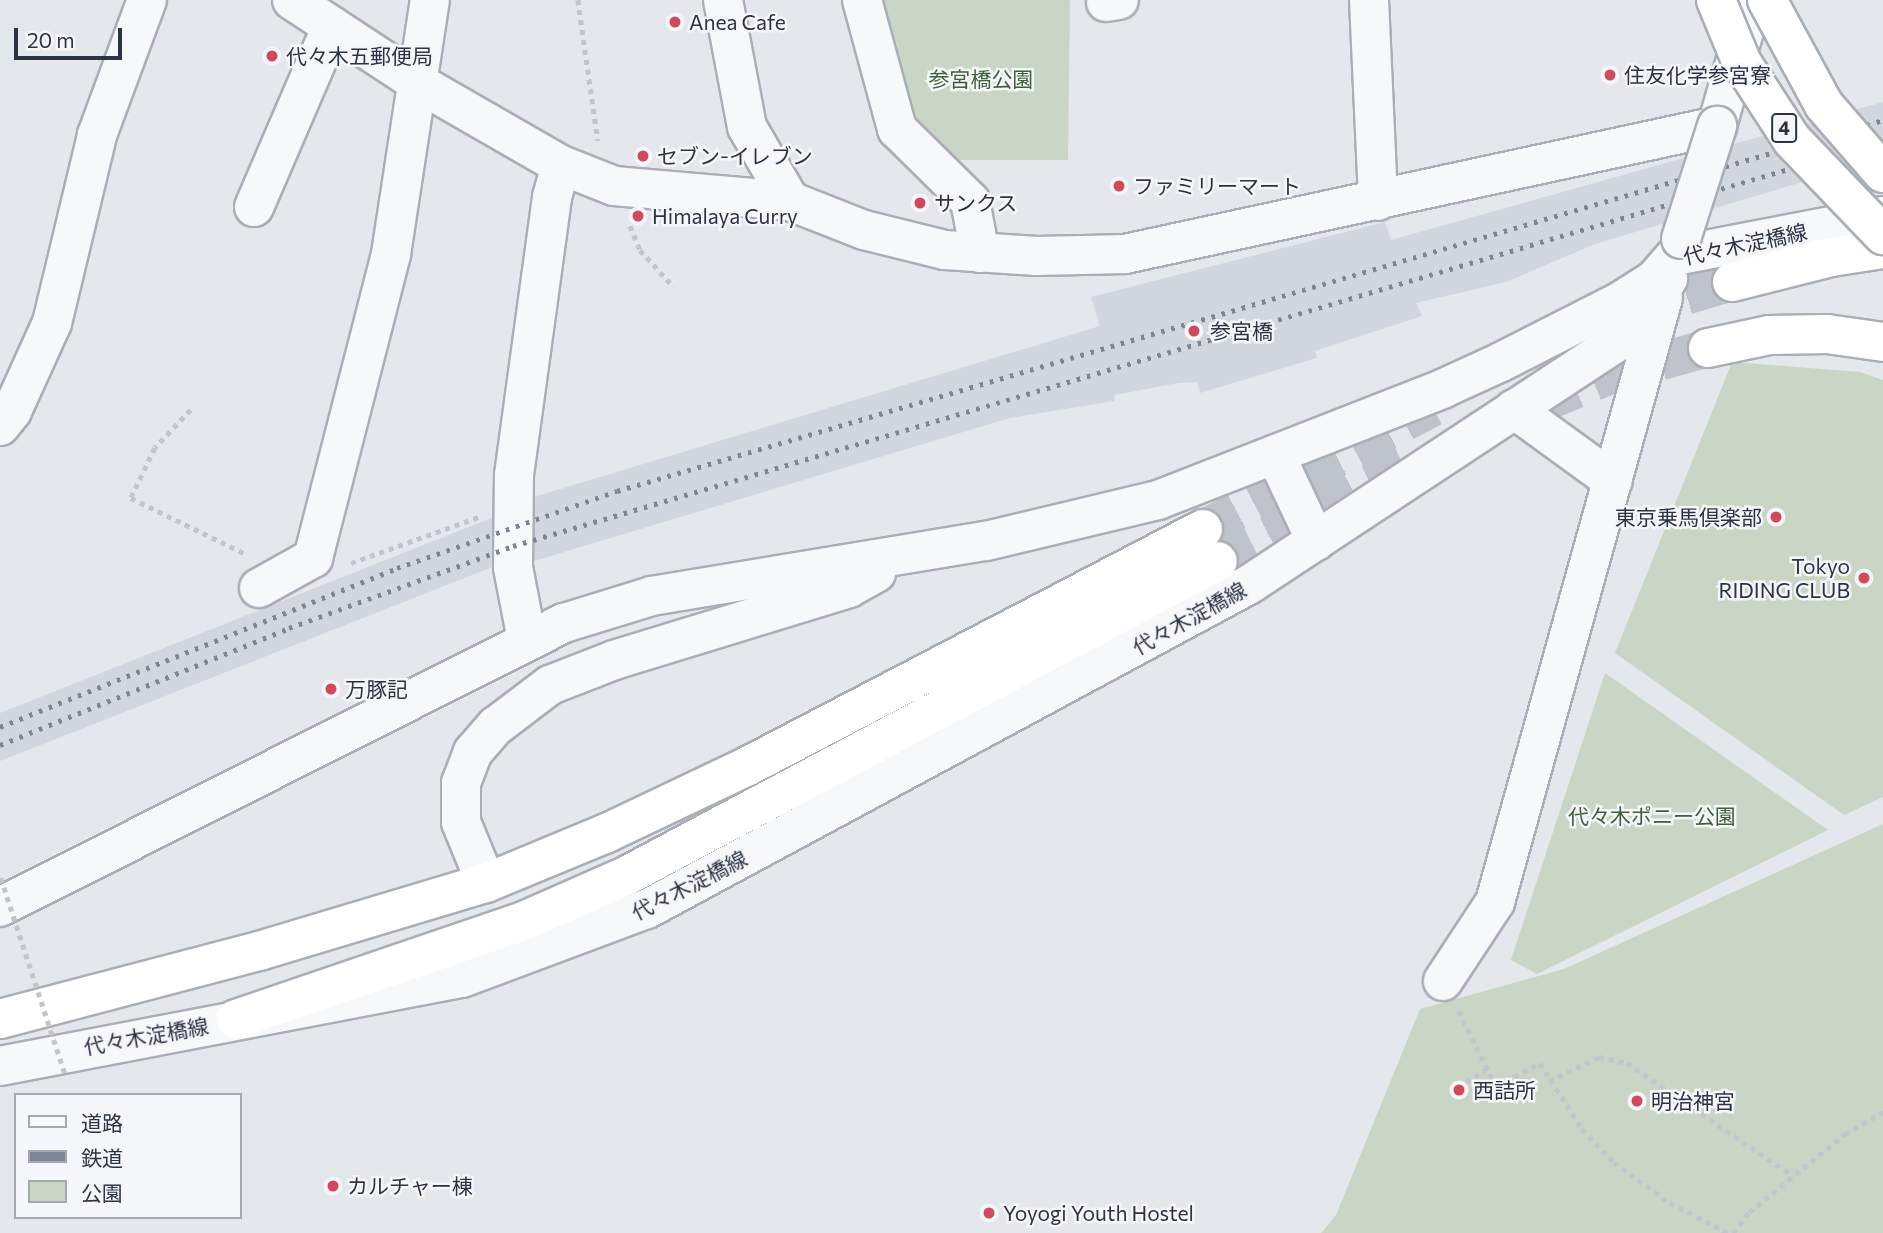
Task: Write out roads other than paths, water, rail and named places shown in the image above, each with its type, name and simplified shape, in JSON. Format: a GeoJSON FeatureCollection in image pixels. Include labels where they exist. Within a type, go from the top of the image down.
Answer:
{"type":"FeatureCollection","features":[{"type":"Feature","properties":{"kind":"highway","name":"4"},"geometry":{"type":"LineString","coordinates":[[1716,0],[1742,63],[1792,140],[1883,235]]}},
{"type":"Feature","properties":{"kind":"highway","name":"4"},"geometry":{"type":"LineString","coordinates":[[1767,0],[1824,105],[1883,173]]}},
{"type":"Feature","properties":{"kind":"highway"},"geometry":{"type":"LineString","coordinates":[[1732,282],[1831,257],[1883,249]]}},
{"type":"Feature","properties":{"kind":"highway"},"geometry":{"type":"LineString","coordinates":[[1708,348],[1769,335],[1827,334],[1883,342]]}},
{"type":"Feature","properties":{"kind":"highway"},"geometry":{"type":"LineString","coordinates":[[0,1019],[259,951],[486,883],[607,833],[1210,545],[628,875],[526,920],[236,1019]]}},
{"type":"Feature","properties":{"kind":"street"},"geometry":{"type":"LineString","coordinates":[[0,426],[12,411],[52,323],[97,135],[147,0]]}},
{"type":"Feature","properties":{"kind":"street"},"geometry":{"type":"LineString","coordinates":[[292,0],[420,84],[561,164],[608,183],[790,201],[864,230],[945,250],[980,253],[1125,254],[1717,126]]}},
{"type":"Feature","properties":{"kind":"street"},"geometry":{"type":"LineString","coordinates":[[284,572],[391,254],[420,84],[430,0]]}},
{"type":"Feature","properties":{"kind":"street"},"geometry":{"type":"LineString","coordinates":[[723,0],[747,127],[790,201]]}},
{"type":"Feature","properties":{"kind":"street"},"geometry":{"type":"LineString","coordinates":[[862,0],[897,129],[971,201],[980,253]]}},
{"type":"Feature","properties":{"kind":"street"},"geometry":{"type":"LineString","coordinates":[[1369,0],[1378,201]]}},
{"type":"Feature","properties":{"kind":"street"},"geometry":{"type":"LineString","coordinates":[[1675,258],[1717,126],[1752,0]]}},
{"type":"Feature","properties":{"kind":"street"},"geometry":{"type":"LineString","coordinates":[[254,207],[332,26]]}},
{"type":"Feature","properties":{"kind":"street"},"geometry":{"type":"LineString","coordinates":[[527,640],[513,567],[519,420],[552,197],[561,164]]}},
{"type":"Feature","properties":{"kind":"street","name":"代々木淀橋線"},"geometry":{"type":"LineString","coordinates":[[1,893],[564,623],[652,596],[911,553],[1079,521],[1158,500],[1442,389],[1571,327],[1654,280],[1675,258],[1883,216]]}},
{"type":"Feature","properties":{"kind":"street","name":"代々木淀橋線"},"geometry":{"type":"LineString","coordinates":[[0,1066],[461,978],[647,909],[1111,661],[1316,541],[1617,342],[1643,316],[1675,258]]}},
{"type":"Feature","properties":{"kind":"street","name":"代々木淀橋線"},"geometry":{"type":"LineString","coordinates":[[1443,981],[1495,902],[1675,258]]}},
{"type":"Feature","properties":{"kind":"street"},"geometry":{"type":"LineString","coordinates":[[1514,409],[1613,481]]}},
{"type":"Feature","properties":{"kind":"street"},"geometry":{"type":"LineString","coordinates":[[1276,456],[1316,541]]}},
{"type":"Feature","properties":{"kind":"street"},"geometry":{"type":"LineString","coordinates":[[486,883],[461,822],[461,783],[473,752],[496,726],[550,685],[614,660],[849,588],[911,553]]}},
{"type":"Feature","properties":{"kind":"tunnel"},"geometry":{"type":"LineString","coordinates":[[1632,312],[1732,282]]}},
{"type":"Feature","properties":{"kind":"tunnel"},"geometry":{"type":"LineString","coordinates":[[1541,404],[1606,377],[1708,348]]}},
{"type":"Feature","properties":{"kind":"tunnel"},"geometry":{"type":"LineString","coordinates":[[1203,529],[1433,407]]}},
{"type":"Feature","properties":{"kind":"tunnel"},"geometry":{"type":"LineString","coordinates":[[1218,561],[1409,463]]}},
{"type":"Feature","properties":{"kind":"railway"},"geometry":{"type":"LineString","coordinates":[[0,727],[397,568],[617,491],[1883,120]]}},
{"type":"Feature","properties":{"kind":"railway"},"geometry":{"type":"LineString","coordinates":[[0,745],[289,628],[513,546],[1883,141]]}},
{"type":"Feature","properties":{"kind":"place","name":"Anea Cafe"},"geometry":{"type":"Point","coordinates":[675,22]}},
{"type":"Feature","properties":{"kind":"place","name":"代々木五郵便局"},"geometry":{"type":"Point","coordinates":[272,56]}},
{"type":"Feature","properties":{"kind":"place","name":"住友化学参宮寮"},"geometry":{"type":"Point","coordinates":[1610,75]}},
{"type":"Feature","properties":{"kind":"place","name":"セブン-イレブン"},"geometry":{"type":"Point","coordinates":[643,156]}},
{"type":"Feature","properties":{"kind":"place","name":"ファミリーマート"},"geometry":{"type":"Point","coordinates":[1119,186]}},
{"type":"Feature","properties":{"kind":"place","name":"サンクス"},"geometry":{"type":"Point","coordinates":[920,203]}},
{"type":"Feature","properties":{"kind":"place","name":"Himalaya Curry"},"geometry":{"type":"Point","coordinates":[638,216]}},
{"type":"Feature","properties":{"kind":"place","name":"参宮橋"},"geometry":{"type":"Point","coordinates":[1194,331]}},
{"type":"Feature","properties":{"kind":"place","name":"東京乗馬倶楽部"},"geometry":{"type":"Point","coordinates":[1776,517]}},
{"type":"Feature","properties":{"kind":"place","name":"Tokyo RIDING CLUB"},"geometry":{"type":"Point","coordinates":[1864,578]}},
{"type":"Feature","properties":{"kind":"place","name":"万豚記"},"geometry":{"type":"Point","coordinates":[331,689]}},
{"type":"Feature","properties":{"kind":"place","name":"西詰所"},"geometry":{"type":"Point","coordinates":[1459,1090]}},
{"type":"Feature","properties":{"kind":"place","name":"明治神宮"},"geometry":{"type":"Point","coordinates":[1637,1101]}},
{"type":"Feature","properties":{"kind":"place","name":"カルチャー棟"},"geometry":{"type":"Point","coordinates":[333,1186]}},
{"type":"Feature","properties":{"kind":"place","name":"Yoyogi Youth Hostel"},"geometry":{"type":"Point","coordinates":[989,1213]}},
{"type":"Feature","properties":{"kind":"park label","name":"参宮橋公園"},"geometry":{"type":"Point","coordinates":[981,79]}},
{"type":"Feature","properties":{"kind":"park label","name":"代々木ポニー公園"},"geometry":{"type":"Point","coordinates":[1652,816]}}]}
